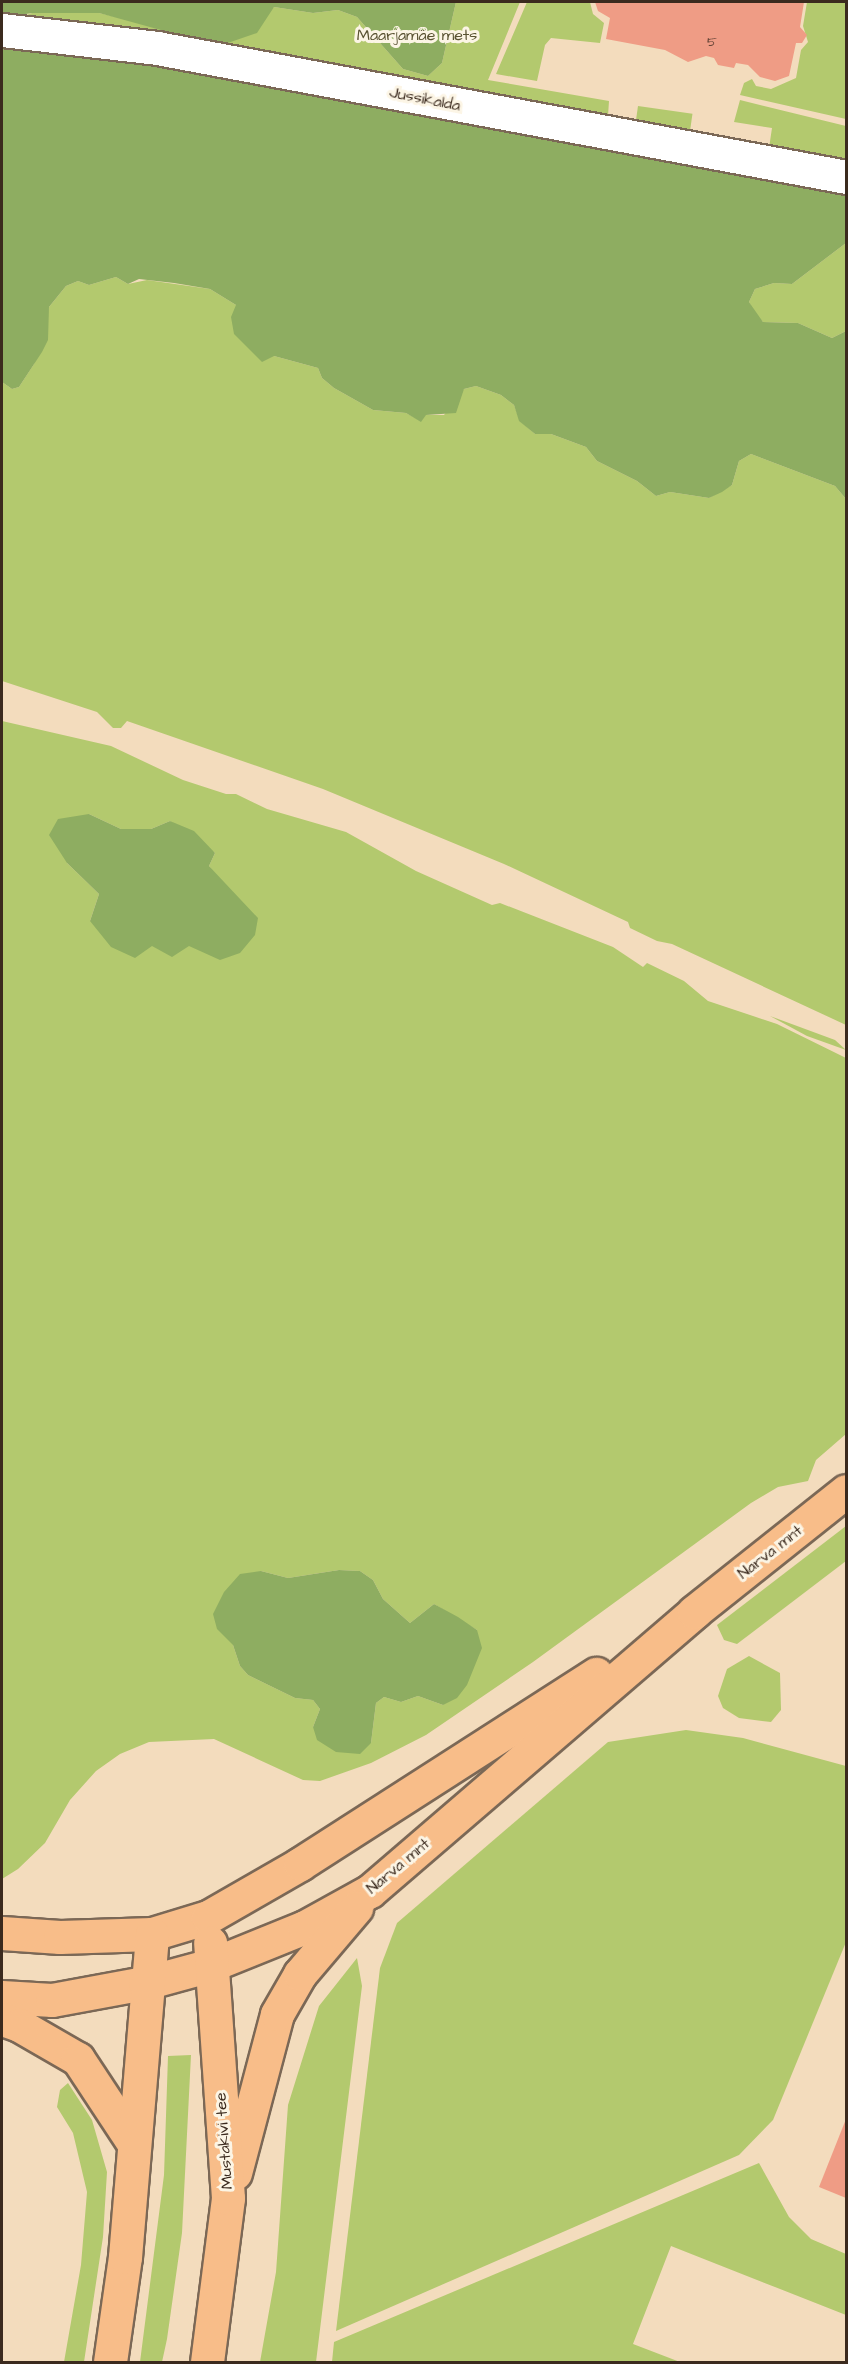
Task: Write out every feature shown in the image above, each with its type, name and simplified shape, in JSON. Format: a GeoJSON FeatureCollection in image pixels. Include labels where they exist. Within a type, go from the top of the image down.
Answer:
{"type":"FeatureCollection","features":[{"type":"Feature","properties":{"kind":"main road","name":"Narva mnt"},"geometry":{"type":"LineString","coordinates":[[2,1997],[52,2000],[145,1983],[211,1965],[305,1927],[370,1891],[694,1612],[846,1491]]}},
{"type":"Feature","properties":{"kind":"main road","name":"Narva mnt"},"geometry":{"type":"LineString","coordinates":[[2,1933],[60,1937],[152,1934],[208,1917],[309,1859],[694,1612]]}},
{"type":"Feature","properties":{"kind":"main road"},"geometry":{"type":"LineString","coordinates":[[228,2198],[277,2014],[300,1974],[370,1891]]}},
{"type":"Feature","properties":{"kind":"main road","name":"Mustakivi tee"},"geometry":{"type":"LineString","coordinates":[[207,2362],[228,2198],[208,1917]]}},
{"type":"Feature","properties":{"kind":"main road"},"geometry":{"type":"LineString","coordinates":[[110,2362],[125,2256],[145,1983],[152,1934]]}},
{"type":"Feature","properties":{"kind":"main road"},"geometry":{"type":"LineString","coordinates":[[2,2019],[19,2025],[78,2059],[132,2141]]}},
{"type":"Feature","properties":{"kind":"lane","name":"Jussikalda"},"geometry":{"type":"LineString","coordinates":[[2,30],[157,48],[846,177]]}},
{"type":"Feature","properties":{"kind":"green space","name":"Maarjamäe mets"},"geometry":{"type":"Polygon","coordinates":[[[2,2],[456,2],[442,63],[428,76],[403,69],[357,17],[338,10],[313,13],[274,7],[257,33],[219,46],[99,13],[32,13],[2,18],[2,2]]]}},
{"type":"Feature","properties":{"kind":"green space"},"geometry":{"type":"Polygon","coordinates":[[[456,2],[520,2],[488,80],[609,101],[608,116],[219,46],[274,7],[313,13],[338,10],[357,17],[403,69],[428,76],[442,63],[456,2]]]}},
{"type":"Feature","properties":{"kind":"green space"},"geometry":{"type":"Polygon","coordinates":[[[527,2],[590,2],[593,14],[604,23],[600,43],[551,38],[545,45],[537,81],[496,74],[527,2]]]}},
{"type":"Feature","properties":{"kind":"green space"},"geometry":{"type":"Polygon","coordinates":[[[807,2],[846,2],[846,119],[740,95],[744,83],[752,79],[756,86],[771,89],[796,78],[801,50],[808,42],[803,26],[807,2]]]}},
{"type":"Feature","properties":{"kind":"green space"},"geometry":{"type":"Polygon","coordinates":[[[32,13],[99,13],[159,27],[195,40],[16,19],[32,13]]]}},
{"type":"Feature","properties":{"kind":"green space"},"geometry":{"type":"Polygon","coordinates":[[[2,44],[128,57],[846,192],[846,243],[792,284],[774,283],[755,289],[749,302],[763,322],[798,323],[832,338],[846,331],[846,499],[835,486],[751,454],[739,461],[732,485],[709,498],[670,492],[656,496],[637,481],[597,461],[586,447],[551,434],[535,434],[519,421],[514,405],[501,395],[476,386],[464,389],[456,413],[426,415],[421,422],[406,413],[373,410],[334,388],[322,378],[318,368],[274,356],[262,362],[234,334],[231,317],[236,305],[210,289],[174,283],[139,279],[128,284],[116,277],[89,285],[78,281],[66,286],[49,307],[48,340],[42,352],[19,387],[12,389],[2,382],[2,44]]]}},
{"type":"Feature","properties":{"kind":"green space"},"geometry":{"type":"Polygon","coordinates":[[[740,100],[846,126],[846,163],[769,148],[772,128],[734,122],[740,100]]]}},
{"type":"Feature","properties":{"kind":"green space"},"geometry":{"type":"Polygon","coordinates":[[[638,106],[692,114],[690,130],[636,123],[638,106]]]}},
{"type":"Feature","properties":{"kind":"green space"},"geometry":{"type":"Polygon","coordinates":[[[846,243],[846,331],[832,338],[798,323],[763,322],[755,314],[749,302],[755,289],[774,283],[792,284],[846,243]]]}},
{"type":"Feature","properties":{"kind":"green space"},"geometry":{"type":"Polygon","coordinates":[[[116,277],[128,284],[147,280],[210,289],[236,305],[274,356],[318,368],[322,378],[334,388],[373,410],[406,413],[421,421],[425,415],[444,415],[464,389],[476,386],[501,395],[514,405],[520,421],[535,434],[551,434],[586,447],[597,461],[637,481],[656,496],[670,492],[709,498],[732,485],[739,461],[751,454],[835,486],[846,499],[846,1025],[672,944],[657,941],[630,928],[628,922],[504,864],[323,789],[127,721],[121,728],[113,728],[97,712],[2,681],[2,382],[12,389],[19,387],[34,364],[49,307],[66,286],[78,281],[89,285],[116,277]]]}},
{"type":"Feature","properties":{"kind":"green space"},"geometry":{"type":"Polygon","coordinates":[[[2,721],[111,746],[183,780],[226,794],[236,794],[267,809],[346,832],[416,871],[492,905],[500,903],[613,947],[643,967],[647,963],[684,981],[708,1001],[777,1024],[846,1058],[846,1434],[816,1460],[808,1481],[778,1487],[751,1503],[533,1662],[426,1735],[371,1763],[320,1781],[303,1780],[214,1739],[149,1742],[120,1754],[96,1771],[70,1800],[45,1843],[18,1869],[2,1879],[2,721]],[[89,814],[67,863],[99,894],[90,921],[225,887],[209,866],[215,853],[170,821],[151,829],[121,829],[89,814]],[[339,1570],[288,1578],[261,1571],[233,1645],[240,1666],[248,1675],[295,1698],[313,1700],[320,1709],[313,1727],[371,1743],[376,1703],[384,1697],[401,1702],[418,1696],[443,1705],[477,1630],[434,1604],[410,1623],[383,1599],[373,1580],[360,1571],[339,1570]]]}},
{"type":"Feature","properties":{"kind":"green space"},"geometry":{"type":"Polygon","coordinates":[[[89,814],[121,829],[151,829],[170,821],[194,831],[215,853],[209,866],[258,918],[255,935],[240,953],[220,960],[189,946],[172,957],[152,946],[135,958],[111,947],[90,921],[99,894],[67,863],[49,835],[58,819],[89,814]]]}},
{"type":"Feature","properties":{"kind":"green space"},"geometry":{"type":"Polygon","coordinates":[[[770,1016],[835,1040],[846,1050],[807,1036],[770,1016]]]}},
{"type":"Feature","properties":{"kind":"green space"},"geometry":{"type":"Polygon","coordinates":[[[846,1526],[846,1561],[737,1644],[724,1640],[717,1625],[846,1526]]]}},
{"type":"Feature","properties":{"kind":"green space"},"geometry":{"type":"Polygon","coordinates":[[[339,1570],[360,1571],[373,1580],[383,1599],[410,1623],[434,1604],[458,1617],[477,1630],[482,1648],[467,1685],[457,1698],[443,1705],[418,1696],[401,1702],[384,1697],[376,1703],[371,1743],[360,1754],[336,1752],[317,1740],[313,1727],[320,1709],[313,1700],[295,1698],[248,1675],[240,1666],[233,1645],[217,1629],[213,1614],[224,1592],[240,1574],[261,1571],[288,1578],[339,1570]]]}},
{"type":"Feature","properties":{"kind":"green space"},"geometry":{"type":"Polygon","coordinates":[[[749,1656],[780,1673],[781,1710],[771,1722],[739,1718],[723,1708],[718,1696],[727,1669],[749,1656]]]}},
{"type":"Feature","properties":{"kind":"green space"},"geometry":{"type":"Polygon","coordinates":[[[686,1730],[743,1738],[846,1766],[846,1942],[773,2120],[739,2155],[336,2331],[380,1968],[397,1923],[608,1742],[686,1730]]]}},
{"type":"Feature","properties":{"kind":"green space"},"geometry":{"type":"Polygon","coordinates":[[[357,1958],[362,1986],[316,2362],[260,2362],[276,2272],[288,2105],[319,2006],[357,1958]]]}},
{"type":"Feature","properties":{"kind":"green space"},"geometry":{"type":"Polygon","coordinates":[[[191,2055],[182,2233],[167,2339],[162,2362],[140,2362],[164,2175],[168,2056],[191,2055]]]}},
{"type":"Feature","properties":{"kind":"green space"},"geometry":{"type":"Polygon","coordinates":[[[68,2083],[92,2120],[107,2172],[103,2237],[84,2362],[64,2362],[81,2265],[87,2192],[73,2133],[57,2107],[60,2090],[68,2083]]]}},
{"type":"Feature","properties":{"kind":"green space"},"geometry":{"type":"Polygon","coordinates":[[[759,2163],[789,2217],[811,2239],[846,2254],[846,2315],[671,2246],[633,2344],[680,2362],[332,2362],[334,2342],[759,2163]]]}},
{"type":"Feature","properties":{"kind":"building"},"geometry":{"type":"Polygon","coordinates":[[[595,2],[804,2],[800,27],[807,35],[802,43],[796,43],[789,76],[775,81],[760,77],[748,65],[736,63],[734,68],[718,65],[714,58],[706,56],[688,62],[665,50],[606,39],[610,18],[598,11],[595,2]]]}},
{"type":"Feature","properties":{"kind":"building"},"geometry":{"type":"Polygon","coordinates":[[[846,2119],[846,2198],[819,2187],[846,2119]]]}}]}
